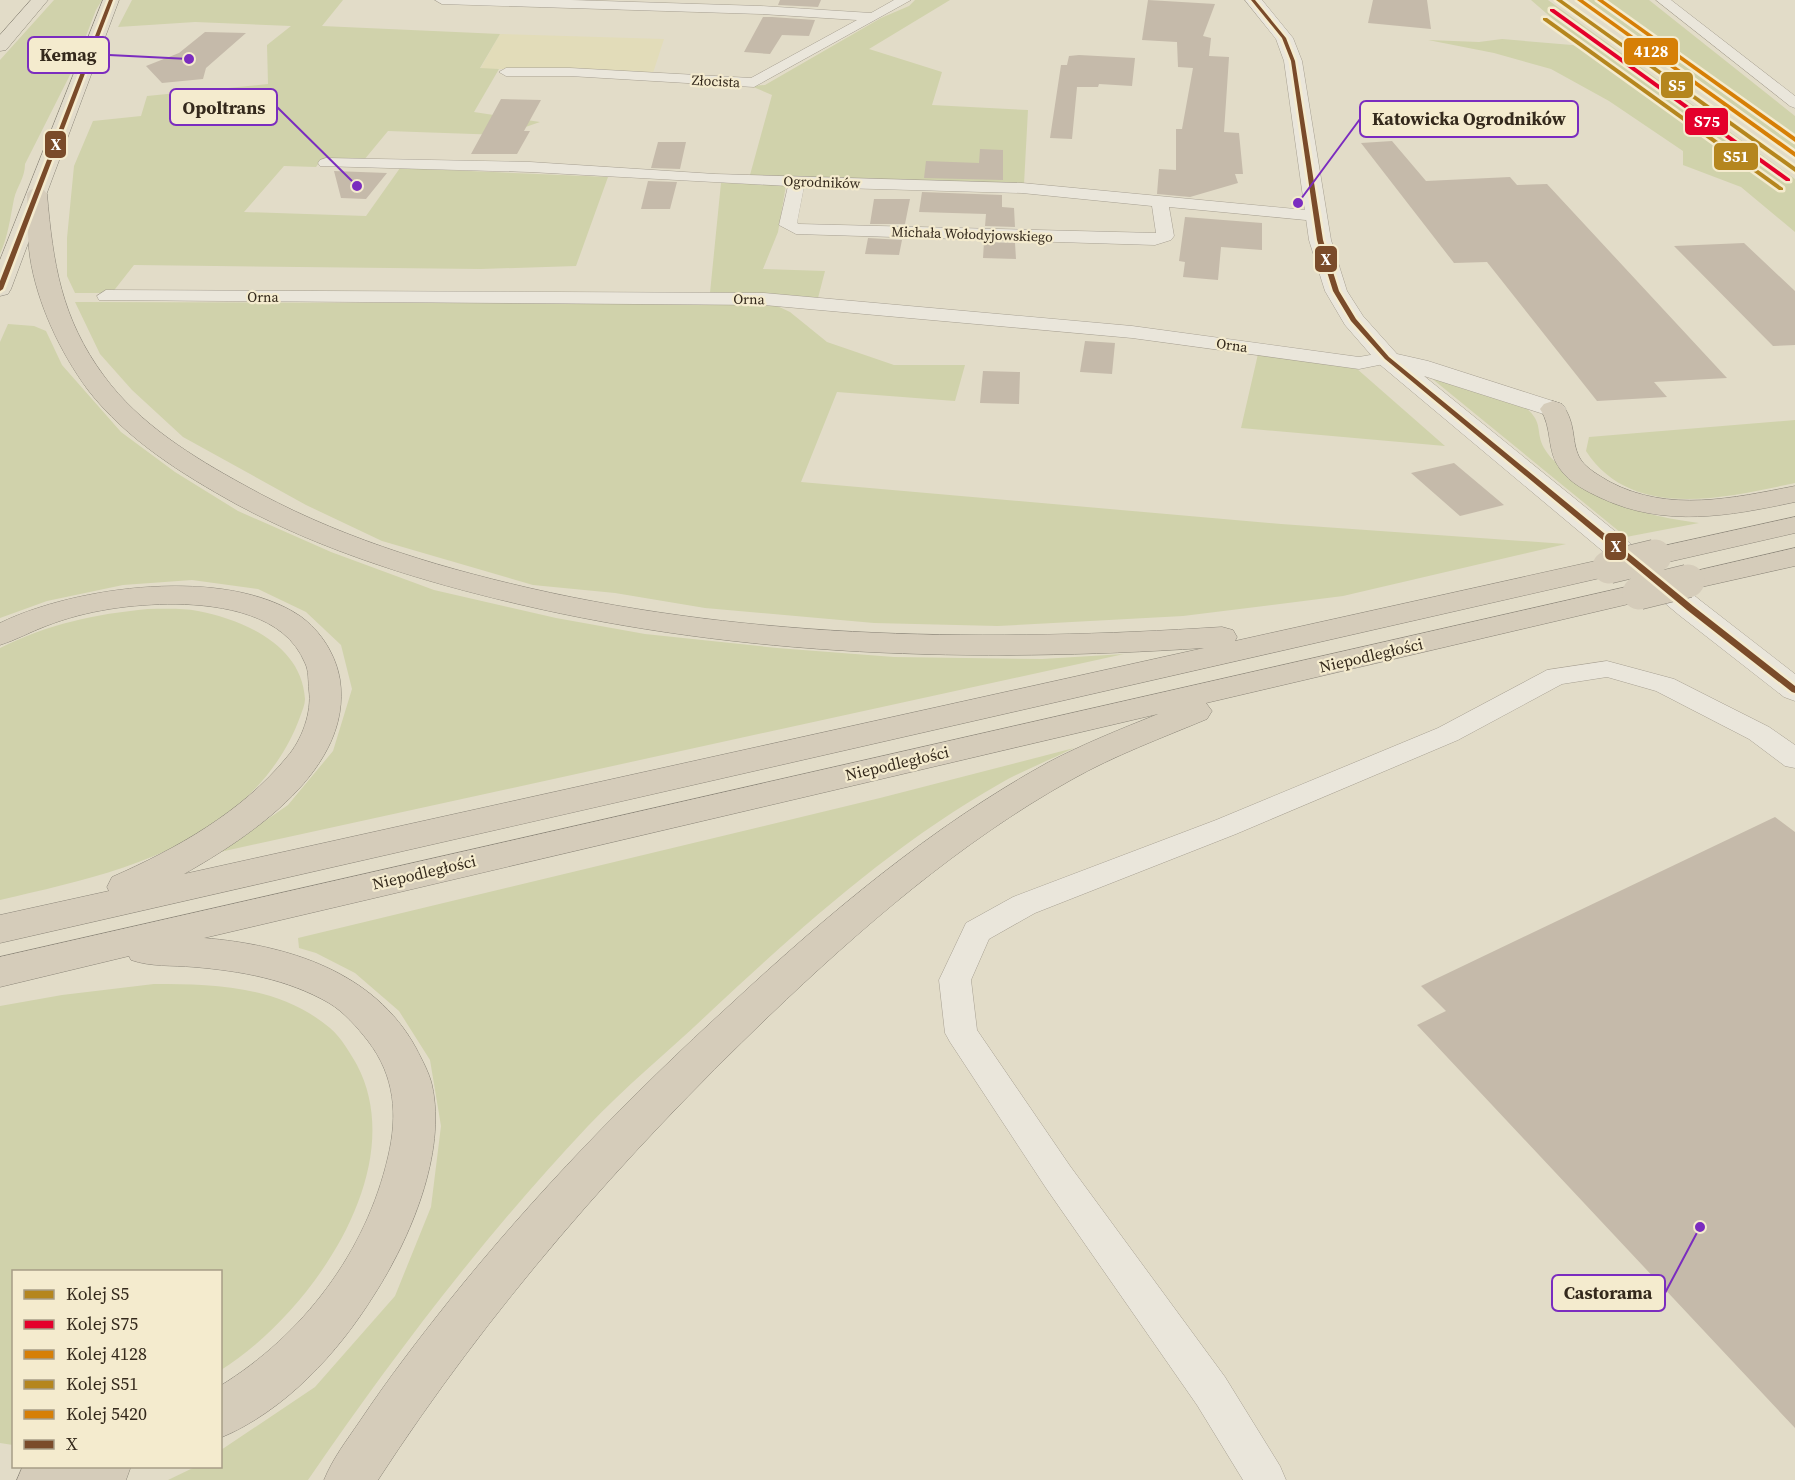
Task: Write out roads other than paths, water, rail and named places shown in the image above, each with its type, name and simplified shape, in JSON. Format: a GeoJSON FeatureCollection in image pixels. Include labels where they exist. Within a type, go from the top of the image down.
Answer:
{"type":"FeatureCollection","features":[{"type":"Feature","properties":{"kind":"highway"},"geometry":{"type":"LineString","coordinates":[[37,194],[44,271],[70,340],[97,384],[138,425],[190,467],[271,512],[337,541],[428,572],[557,606],[680,625],[811,640],[939,648],[1121,644],[1343,627]]}},
{"type":"Feature","properties":{"kind":"highway"},"geometry":{"type":"LineString","coordinates":[[1553,409],[1562,423],[1563,447],[1570,464],[1590,481],[1618,497],[1655,509],[1690,512],[1795,494]]}},
{"type":"Feature","properties":{"kind":"highway","name":"Niepodległości"},"geometry":{"type":"LineString","coordinates":[[0,929],[1795,525]]}},
{"type":"Feature","properties":{"kind":"highway","name":"Niepodległości"},"geometry":{"type":"LineString","coordinates":[[0,972],[574,837],[1795,557]]}},
{"type":"Feature","properties":{"kind":"highway"},"geometry":{"type":"LineString","coordinates":[[0,635],[66,609],[122,597],[178,594],[213,596],[245,603],[276,615],[301,632],[316,651],[326,679],[325,711],[317,737],[299,766],[265,799],[186,857],[129,886],[57,916]]}},
{"type":"Feature","properties":{"kind":"highway"},"geometry":{"type":"LineString","coordinates":[[349,1480],[376,1437],[477,1301],[604,1154],[706,1049],[813,951],[899,880],[988,816],[1060,771],[1272,678]]}},
{"type":"Feature","properties":{"kind":"highway"},"geometry":{"type":"LineString","coordinates":[[100,949],[174,951],[233,956],[295,969],[348,996],[385,1032],[409,1078],[414,1123],[408,1170],[386,1234],[353,1290],[304,1349],[244,1401],[222,1413]]}},
{"type":"Feature","properties":{"kind":"highway"},"geometry":{"type":"LineString","coordinates":[[42,1480],[102,1468]]}},
{"type":"Feature","properties":{"kind":"main road"},"geometry":{"type":"LineString","coordinates":[[0,46],[40,0]]}},
{"type":"Feature","properties":{"kind":"main road"},"geometry":{"type":"LineString","coordinates":[[0,289],[111,0]]}},
{"type":"Feature","properties":{"kind":"street"},"geometry":{"type":"LineString","coordinates":[[442,0],[750,10],[872,17]]}},
{"type":"Feature","properties":{"kind":"street","name":"Złocista"},"geometry":{"type":"LineString","coordinates":[[506,72],[570,72],[754,83],[904,0]]}},
{"type":"Feature","properties":{"kind":"street"},"geometry":{"type":"LineString","coordinates":[[1253,0],[1284,38],[1293,61],[1316,216],[1326,261],[1343,305],[1368,339],[1387,358],[1596,532],[1795,690]]}},
{"type":"Feature","properties":{"kind":"street"},"geometry":{"type":"LineString","coordinates":[[1663,0],[1795,104]]}},
{"type":"Feature","properties":{"kind":"street","name":"Ogrodników"},"geometry":{"type":"LineString","coordinates":[[326,163],[530,167],[797,181],[1039,189],[1316,216]]}},
{"type":"Feature","properties":{"kind":"street","name":"Michała Wołodyjowskiego"},"geometry":{"type":"LineString","coordinates":[[797,181],[788,225],[796,230],[1155,240],[1165,236],[1160,201]]}},
{"type":"Feature","properties":{"kind":"street","name":"Orna"},"geometry":{"type":"LineString","coordinates":[[106,297],[764,299],[1132,332],[1359,363],[1387,358]]}},
{"type":"Feature","properties":{"kind":"street"},"geometry":{"type":"LineString","coordinates":[[1387,358],[1422,366],[1450,378],[1531,400],[1553,409]]}},
{"type":"Feature","properties":{"kind":"street"},"geometry":{"type":"LineString","coordinates":[[1266,1479],[1211,1391],[1058,1176],[961,1033],[955,980],[977,932],[1024,905],[1226,827],[1448,734],[1557,676],[1607,669],[1665,685],[1759,733],[1795,759]]}},
{"type":"Feature","properties":{"kind":"rail line","name":"S5"},"geometry":{"type":"LineString","coordinates":[[1559,0],[1795,170]]}},
{"type":"Feature","properties":{"kind":"rail line","name":"4128"},"geometry":{"type":"LineString","coordinates":[[1580,0],[1795,155]]}},
{"type":"Feature","properties":{"kind":"rail line","name":"5420"},"geometry":{"type":"LineString","coordinates":[[1600,0],[1795,140]]}},
{"type":"Feature","properties":{"kind":"rail line","name":"S75"},"geometry":{"type":"LineString","coordinates":[[1552,10],[1788,180]]}},
{"type":"Feature","properties":{"kind":"rail line","name":"S51"},"geometry":{"type":"LineString","coordinates":[[1545,19],[1781,189]]}},
{"type":"Feature","properties":{"kind":"place","name":"Kemag"},"geometry":{"type":"Point","coordinates":[189,59]}},
{"type":"Feature","properties":{"kind":"place","name":"Opoltrans"},"geometry":{"type":"Point","coordinates":[357,186]}},
{"type":"Feature","properties":{"kind":"place","name":"Katowicka Ogrodników"},"geometry":{"type":"Point","coordinates":[1298,203]}},
{"type":"Feature","properties":{"kind":"place","name":"Castorama"},"geometry":{"type":"Point","coordinates":[1700,1227]}}]}
